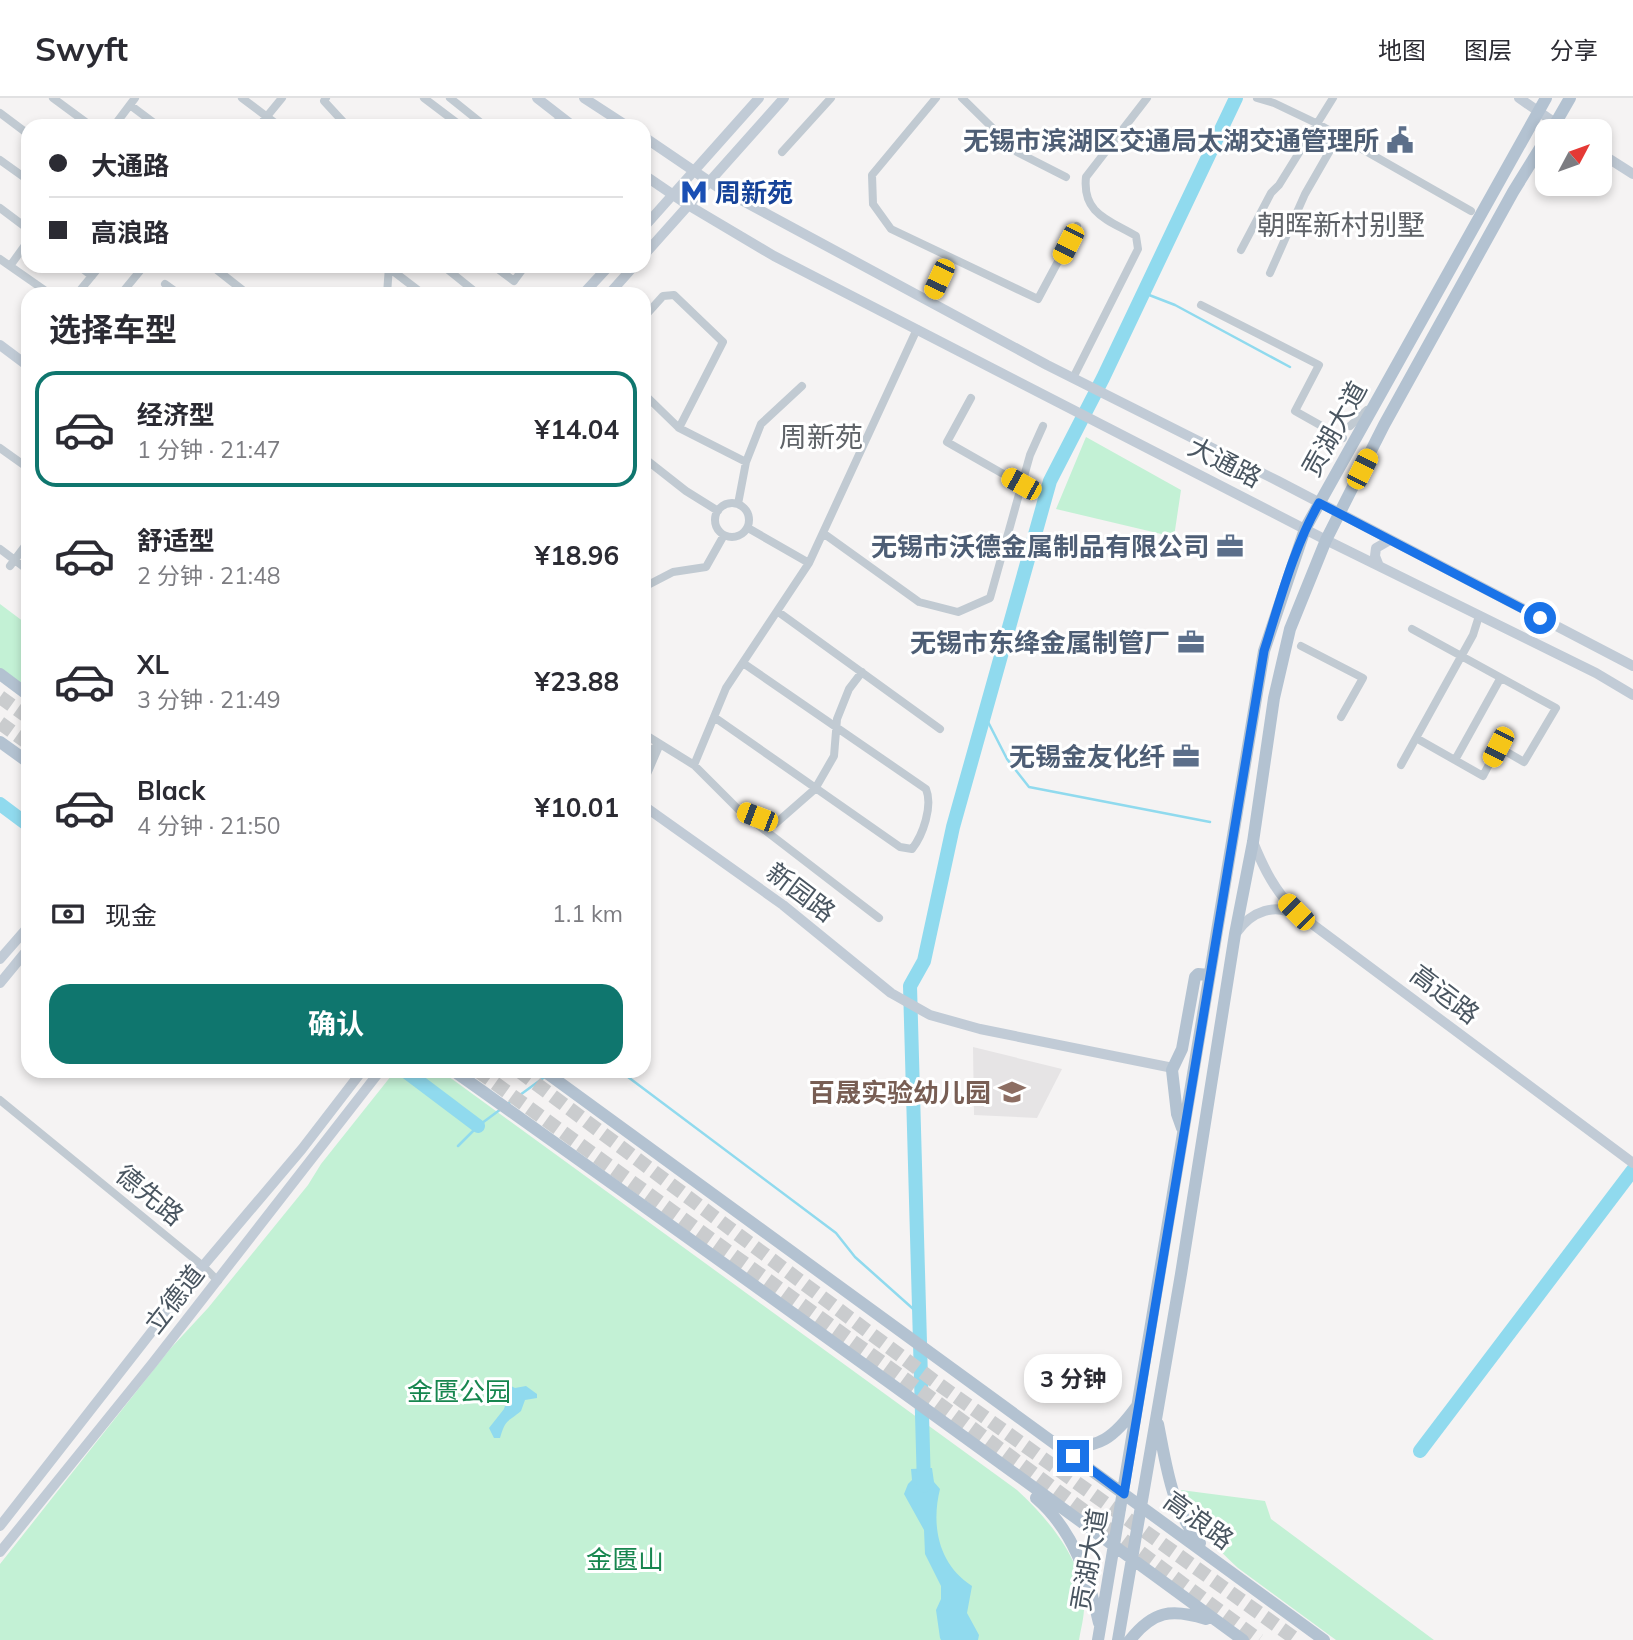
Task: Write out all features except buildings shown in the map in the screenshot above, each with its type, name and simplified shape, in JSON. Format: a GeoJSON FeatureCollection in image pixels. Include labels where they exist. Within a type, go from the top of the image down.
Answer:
{"type":"FeatureCollection","features":[{"type":"Feature","properties":{"kind":"main road","name":"贡湖大道"},"geometry":{"type":"LineString","coordinates":[[1099,1635],[1264,651],[1305,529],[1546,98]]}},
{"type":"Feature","properties":{"kind":"main road","name":"贡湖大道"},"geometry":{"type":"LineString","coordinates":[[1559,119],[1570,98]]}},
{"type":"Feature","properties":{"kind":"main road","name":"贡湖大道"},"geometry":{"type":"LineString","coordinates":[[1118,1640],[1235,934],[1253,842],[1274,698],[1290,629],[1325,540],[1339,513],[1513,192],[1535,158]]}},
{"type":"Feature","properties":{"kind":"main road"},"geometry":{"type":"LineString","coordinates":[[0,674],[21,690]]}},
{"type":"Feature","properties":{"kind":"main road"},"geometry":{"type":"LineString","coordinates":[[0,742],[21,757]]}},
{"type":"Feature","properties":{"kind":"main road"},"geometry":{"type":"LineString","coordinates":[[1183,1130],[1177,1114],[1173,1069],[1182,1049],[1195,977],[1198,974],[1209,975]]}},
{"type":"Feature","properties":{"kind":"main road"},"geometry":{"type":"LineString","coordinates":[[464,1078],[937,1416],[1242,1640]]}},
{"type":"Feature","properties":{"kind":"main road","name":"高浪路"},"geometry":{"type":"LineString","coordinates":[[554,1078],[1324,1640]]}},
{"type":"Feature","properties":{"kind":"main road"},"geometry":{"type":"LineString","coordinates":[[1054,1442],[1086,1446],[1106,1439],[1120,1429],[1139,1403]]}},
{"type":"Feature","properties":{"kind":"main road"},"geometry":{"type":"LineString","coordinates":[[1157,1417],[1172,1492],[1179,1511],[1200,1543],[1223,1566]]}},
{"type":"Feature","properties":{"kind":"main road"},"geometry":{"type":"LineString","coordinates":[[1006,1467],[1051,1512],[1064,1530],[1085,1573],[1099,1635]]}},
{"type":"Feature","properties":{"kind":"main road"},"geometry":{"type":"LineString","coordinates":[[1130,1640],[1150,1620],[1174,1611],[1223,1626]]}},
{"type":"Feature","properties":{"kind":"street"},"geometry":{"type":"LineString","coordinates":[[53,98],[82,119]]}},
{"type":"Feature","properties":{"kind":"street"},"geometry":{"type":"LineString","coordinates":[[242,98],[271,119]]}},
{"type":"Feature","properties":{"kind":"street"},"geometry":{"type":"LineString","coordinates":[[265,119],[282,98]]}},
{"type":"Feature","properties":{"kind":"street"},"geometry":{"type":"LineString","coordinates":[[326,98],[324,101],[341,119]]}},
{"type":"Feature","properties":{"kind":"street"},"geometry":{"type":"LineString","coordinates":[[424,98],[452,119]]}},
{"type":"Feature","properties":{"kind":"street"},"geometry":{"type":"LineString","coordinates":[[450,98],[476,119]]}},
{"type":"Feature","properties":{"kind":"street"},"geometry":{"type":"LineString","coordinates":[[537,98],[564,119]]}},
{"type":"Feature","properties":{"kind":"street"},"geometry":{"type":"LineString","coordinates":[[584,98],[616,119]]}},
{"type":"Feature","properties":{"kind":"street"},"geometry":{"type":"LineString","coordinates":[[651,219],[759,98]]}},
{"type":"Feature","properties":{"kind":"street"},"geometry":{"type":"LineString","coordinates":[[651,247],[784,98]]}},
{"type":"Feature","properties":{"kind":"street"},"geometry":{"type":"LineString","coordinates":[[782,152],[831,98]]}},
{"type":"Feature","properties":{"kind":"street"},"geometry":{"type":"LineString","coordinates":[[936,98],[872,175],[873,204],[891,229],[1038,299],[1077,226]]}},
{"type":"Feature","properties":{"kind":"street"},"geometry":{"type":"LineString","coordinates":[[962,98],[1017,152],[1066,177]]}},
{"type":"Feature","properties":{"kind":"street"},"geometry":{"type":"LineString","coordinates":[[651,142],[709,182],[1076,379],[1138,249],[1136,236],[1096,212],[1087,201],[1086,177],[1147,98]]}},
{"type":"Feature","properties":{"kind":"street"},"geometry":{"type":"LineString","coordinates":[[1257,98],[1318,124],[1471,212]]}},
{"type":"Feature","properties":{"kind":"street"},"geometry":{"type":"LineString","coordinates":[[1241,250],[1271,194],[1333,98]]}},
{"type":"Feature","properties":{"kind":"street"},"geometry":{"type":"LineString","coordinates":[[1512,98],[1537,113]]}},
{"type":"Feature","properties":{"kind":"street"},"geometry":{"type":"LineString","coordinates":[[1519,98],[1543,119]]}},
{"type":"Feature","properties":{"kind":"street"},"geometry":{"type":"LineString","coordinates":[[119,119],[132,102],[150,119]]}},
{"type":"Feature","properties":{"kind":"street"},"geometry":{"type":"LineString","coordinates":[[0,113],[21,129]]}},
{"type":"Feature","properties":{"kind":"street"},"geometry":{"type":"LineString","coordinates":[[1270,273],[1305,194],[1332,147],[1312,134]]}},
{"type":"Feature","properties":{"kind":"street"},"geometry":{"type":"LineString","coordinates":[[0,160],[21,175]]}},
{"type":"Feature","properties":{"kind":"street"},"geometry":{"type":"LineString","coordinates":[[1612,163],[1633,177]]}},
{"type":"Feature","properties":{"kind":"street"},"geometry":{"type":"LineString","coordinates":[[651,180],[774,256],[917,329],[809,563],[726,688],[694,765]]}},
{"type":"Feature","properties":{"kind":"street"},"geometry":{"type":"LineString","coordinates":[[0,208],[21,224]]}},
{"type":"Feature","properties":{"kind":"street"},"geometry":{"type":"LineString","coordinates":[[10,266],[21,251]]}},
{"type":"Feature","properties":{"kind":"street"},"geometry":{"type":"LineString","coordinates":[[929,301],[950,257]]}},
{"type":"Feature","properties":{"kind":"street"},"geometry":{"type":"LineString","coordinates":[[0,259],[40,287]]}},
{"type":"Feature","properties":{"kind":"street"},"geometry":{"type":"LineString","coordinates":[[88,273],[92,276]]}},
{"type":"Feature","properties":{"kind":"street"},"geometry":{"type":"LineString","coordinates":[[83,287],[94,273]]}},
{"type":"Feature","properties":{"kind":"street"},"geometry":{"type":"LineString","coordinates":[[127,287],[138,273]]}},
{"type":"Feature","properties":{"kind":"street"},"geometry":{"type":"LineString","coordinates":[[221,273],[239,287]]}},
{"type":"Feature","properties":{"kind":"street"},"geometry":{"type":"LineString","coordinates":[[397,273],[414,287]]}},
{"type":"Feature","properties":{"kind":"street"},"geometry":{"type":"LineString","coordinates":[[452,273],[469,287]]}},
{"type":"Feature","properties":{"kind":"street"},"geometry":{"type":"LineString","coordinates":[[503,273],[514,281],[520,273]]}},
{"type":"Feature","properties":{"kind":"street"},"geometry":{"type":"LineString","coordinates":[[590,287],[602,273]]}},
{"type":"Feature","properties":{"kind":"street"},"geometry":{"type":"LineString","coordinates":[[615,287],[628,273]]}},
{"type":"Feature","properties":{"kind":"street"},"geometry":{"type":"LineString","coordinates":[[165,284],[169,287]]}},
{"type":"Feature","properties":{"kind":"street"},"geometry":{"type":"LineString","coordinates":[[651,309],[663,296],[674,295],[723,342],[679,428]]}},
{"type":"Feature","properties":{"kind":"street"},"geometry":{"type":"LineString","coordinates":[[1201,305],[1319,365],[1295,411],[1343,438]]}},
{"type":"Feature","properties":{"kind":"street","name":"大通路"},"geometry":{"type":"LineString","coordinates":[[917,329],[1325,540],[1596,673],[1633,695]]}},
{"type":"Feature","properties":{"kind":"street"},"geometry":{"type":"LineString","coordinates":[[0,343],[21,356]]}},
{"type":"Feature","properties":{"kind":"street"},"geometry":{"type":"LineString","coordinates":[[0,343],[21,360]]}},
{"type":"Feature","properties":{"kind":"street","name":"大通路"},"geometry":{"type":"LineString","coordinates":[[1076,379],[1633,666]]}},
{"type":"Feature","properties":{"kind":"street"},"geometry":{"type":"LineString","coordinates":[[737,504],[746,462],[761,424],[802,386]]}},
{"type":"Feature","properties":{"kind":"street"},"geometry":{"type":"LineString","coordinates":[[971,398],[947,442],[1021,484]]}},
{"type":"Feature","properties":{"kind":"street"},"geometry":{"type":"LineString","coordinates":[[651,401],[679,428],[746,462]]}},
{"type":"Feature","properties":{"kind":"street"},"geometry":{"type":"LineString","coordinates":[[1350,426],[1374,403]]}},
{"type":"Feature","properties":{"kind":"street"},"geometry":{"type":"LineString","coordinates":[[823,533],[919,602],[958,612],[989,598],[1030,455],[1043,426]]}},
{"type":"Feature","properties":{"kind":"street"},"geometry":{"type":"LineString","coordinates":[[0,448],[21,463]]}},
{"type":"Feature","properties":{"kind":"street"},"geometry":{"type":"LineString","coordinates":[[651,464],[686,491],[718,511]]}},
{"type":"Feature","properties":{"kind":"street"},"geometry":{"type":"LineString","coordinates":[[726,504],[737,504],[747,511],[747,528],[739,536],[724,535],[715,522],[718,511],[726,504]]}},
{"type":"Feature","properties":{"kind":"street"},"geometry":{"type":"LineString","coordinates":[[747,528],[809,563]]}},
{"type":"Feature","properties":{"kind":"street"},"geometry":{"type":"LineString","coordinates":[[651,583],[673,572],[706,567],[724,535]]}},
{"type":"Feature","properties":{"kind":"street"},"geometry":{"type":"LineString","coordinates":[[1379,566],[1375,556],[1376,548],[1390,540]]}},
{"type":"Feature","properties":{"kind":"street"},"geometry":{"type":"LineString","coordinates":[[0,550],[21,567]]}},
{"type":"Feature","properties":{"kind":"street"},"geometry":{"type":"LineString","coordinates":[[13,563],[21,552]]}},
{"type":"Feature","properties":{"kind":"street"},"geometry":{"type":"LineString","coordinates":[[778,611],[940,729]]}},
{"type":"Feature","properties":{"kind":"street"},"geometry":{"type":"LineString","coordinates":[[1401,765],[1473,635],[1479,616]]}},
{"type":"Feature","properties":{"kind":"street"},"geometry":{"type":"LineString","coordinates":[[1412,629],[1556,708],[1524,762],[1498,747],[1483,776],[1416,738]]}},
{"type":"Feature","properties":{"kind":"street"},"geometry":{"type":"LineString","coordinates":[[1301,646],[1363,678],[1341,717]]}},
{"type":"Feature","properties":{"kind":"street"},"geometry":{"type":"LineString","coordinates":[[714,717],[900,847],[912,849],[921,838],[929,797],[926,789],[743,663]]}},
{"type":"Feature","properties":{"kind":"street"},"geometry":{"type":"LineString","coordinates":[[739,810],[775,824],[815,789],[834,755],[837,719],[849,689],[862,671]]}},
{"type":"Feature","properties":{"kind":"street"},"geometry":{"type":"LineString","coordinates":[[1455,760],[1500,679]]}},
{"type":"Feature","properties":{"kind":"street"},"geometry":{"type":"LineString","coordinates":[[651,738],[694,765],[739,810],[878,918]]}},
{"type":"Feature","properties":{"kind":"street"},"geometry":{"type":"LineString","coordinates":[[651,751],[660,744]]}},
{"type":"Feature","properties":{"kind":"street"},"geometry":{"type":"LineString","coordinates":[[651,765],[660,744]]}},
{"type":"Feature","properties":{"kind":"street","name":"新园路"},"geometry":{"type":"LineString","coordinates":[[651,812],[783,905],[890,994],[929,1017],[1173,1069]]}},
{"type":"Feature","properties":{"kind":"street","name":"高运路"},"geometry":{"type":"LineString","coordinates":[[1253,842],[1272,883],[1296,912],[1633,1165]]}},
{"type":"Feature","properties":{"kind":"street","name":"高运路"},"geometry":{"type":"LineString","coordinates":[[1235,934],[1245,920],[1256,912],[1273,910],[1293,914],[1633,1165]]}},
{"type":"Feature","properties":{"kind":"street"},"geometry":{"type":"LineString","coordinates":[[0,959],[21,935]]}},
{"type":"Feature","properties":{"kind":"street"},"geometry":{"type":"LineString","coordinates":[[0,983],[21,958]]}},
{"type":"Feature","properties":{"kind":"street","name":"立德道"},"geometry":{"type":"LineString","coordinates":[[0,1526],[202,1267],[302,1149],[357,1078]]}},
{"type":"Feature","properties":{"kind":"street","name":"立德道"},"geometry":{"type":"LineString","coordinates":[[0,1552],[218,1281],[375,1078]]}},
{"type":"Feature","properties":{"kind":"street","name":"德先路"},"geometry":{"type":"LineString","coordinates":[[0,1103],[218,1281]]}},
{"type":"Feature","properties":{"kind":"shaded area","name":"百晟实验幼儿园"},"geometry":{"type":"Polygon","coordinates":[[[973,1047],[1062,1069],[1037,1118],[974,1115],[973,1047]]]}},
{"type":"Feature","properties":{"kind":"green space"},"geometry":{"type":"Polygon","coordinates":[[[1086,437],[1181,490],[1174,537],[1056,509],[1086,437]]]}},
{"type":"Feature","properties":{"kind":"green space"},"geometry":{"type":"Polygon","coordinates":[[[0,604],[21,620],[21,687],[0,671],[0,604]]]}},
{"type":"Feature","properties":{"kind":"green space","name":"金匮公园"},"geometry":{"type":"Polygon","coordinates":[[[389,1078],[451,1078],[1017,1490],[1051,1526],[1070,1554],[1077,1570],[1084,1602],[1079,1640],[0,1640],[0,1564],[170,1349],[208,1308],[308,1185],[321,1164],[389,1078]]]}},
{"type":"Feature","properties":{"kind":"green space"},"geometry":{"type":"Polygon","coordinates":[[[1181,1490],[1265,1501],[1271,1519],[1434,1640],[1336,1640],[1238,1568],[1212,1542],[1198,1523],[1181,1490]]]}},
{"type":"Feature","properties":{"kind":"water"},"geometry":{"type":"Polygon","coordinates":[[[511,1386],[526,1386],[537,1394],[537,1398],[525,1400],[521,1411],[506,1424],[500,1438],[494,1438],[489,1428],[504,1409],[511,1386]]]}},
{"type":"Feature","properties":{"kind":"water"},"geometry":{"type":"Polygon","coordinates":[[[932,1468],[934,1482],[940,1489],[936,1516],[940,1543],[951,1567],[972,1586],[967,1613],[979,1635],[978,1640],[940,1638],[936,1610],[941,1599],[941,1586],[925,1554],[924,1530],[904,1494],[912,1480],[911,1469],[932,1468]]]}},
{"type":"Feature","properties":{"kind":"waterway"},"geometry":{"type":"LineString","coordinates":[[924,1486],[910,986],[924,961],[953,827],[1050,481],[1103,378],[1236,98]]}},
{"type":"Feature","properties":{"kind":"waterway"},"geometry":{"type":"LineString","coordinates":[[1144,293],[1175,305],[1290,367]]}},
{"type":"Feature","properties":{"kind":"waterway"},"geometry":{"type":"LineString","coordinates":[[985,716],[1007,759],[1029,787],[1210,822]]}},
{"type":"Feature","properties":{"kind":"waterway"},"geometry":{"type":"LineString","coordinates":[[0,804],[21,820]]}},
{"type":"Feature","properties":{"kind":"waterway"},"geometry":{"type":"LineString","coordinates":[[414,1078],[478,1126]]}},
{"type":"Feature","properties":{"kind":"waterway"},"geometry":{"type":"LineString","coordinates":[[509,1103],[543,1078]]}},
{"type":"Feature","properties":{"kind":"waterway"},"geometry":{"type":"LineString","coordinates":[[629,1078],[836,1233],[855,1257],[920,1315]]}},
{"type":"Feature","properties":{"kind":"waterway"},"geometry":{"type":"LineString","coordinates":[[458,1146],[478,1126],[501,1109]]}},
{"type":"Feature","properties":{"kind":"waterway"},"geometry":{"type":"LineString","coordinates":[[1420,1451],[1633,1170]]}},
{"type":"Feature","properties":{"kind":"tunnel"},"geometry":{"type":"LineString","coordinates":[[0,697],[21,712]]}},
{"type":"Feature","properties":{"kind":"tunnel"},"geometry":{"type":"LineString","coordinates":[[0,723],[21,738]]}},
{"type":"Feature","properties":{"kind":"tunnel"},"geometry":{"type":"LineString","coordinates":[[488,1078],[934,1400],[1259,1640]]}},
{"type":"Feature","properties":{"kind":"tunnel"},"geometry":{"type":"LineString","coordinates":[[528,1078],[937,1383],[1297,1640]]}},
{"type":"Feature","properties":{"kind":"place","name":"无锡市滨湖区交通局太湖交通管理所"},"geometry":{"type":"Point","coordinates":[1400,140]}},
{"type":"Feature","properties":{"kind":"place","name":"周新苑"},"geometry":{"type":"Point","coordinates":[694,192]}},
{"type":"Feature","properties":{"kind":"place","name":"无锡市沃德金属制品有限公司"},"geometry":{"type":"Point","coordinates":[1230,546]}},
{"type":"Feature","properties":{"kind":"place","name":"无锡市东绛金属制管厂"},"geometry":{"type":"Point","coordinates":[1191,642]}},
{"type":"Feature","properties":{"kind":"place","name":"无锡金友化纤"},"geometry":{"type":"Point","coordinates":[1186,756]}},
{"type":"Feature","properties":{"kind":"place","name":"百晟实验幼儿园"},"geometry":{"type":"Point","coordinates":[1012,1092]}},
{"type":"Feature","properties":{"kind":"district","name":"朝晖新村别墅"},"geometry":{"type":"Point","coordinates":[1341,224]}},
{"type":"Feature","properties":{"kind":"district","name":"周新苑"},"geometry":{"type":"Point","coordinates":[821,436]}},
{"type":"Feature","properties":{"kind":"route"},"geometry":{"type":"LineString","coordinates":[[1073,1456],[1124,1494],[1264,651],[1305,529],[1319,503],[1540,618]]}},
{"type":"Feature","properties":{"kind":"park label","name":"金匮山"},"geometry":{"type":"Point","coordinates":[625,1559]}}]}
